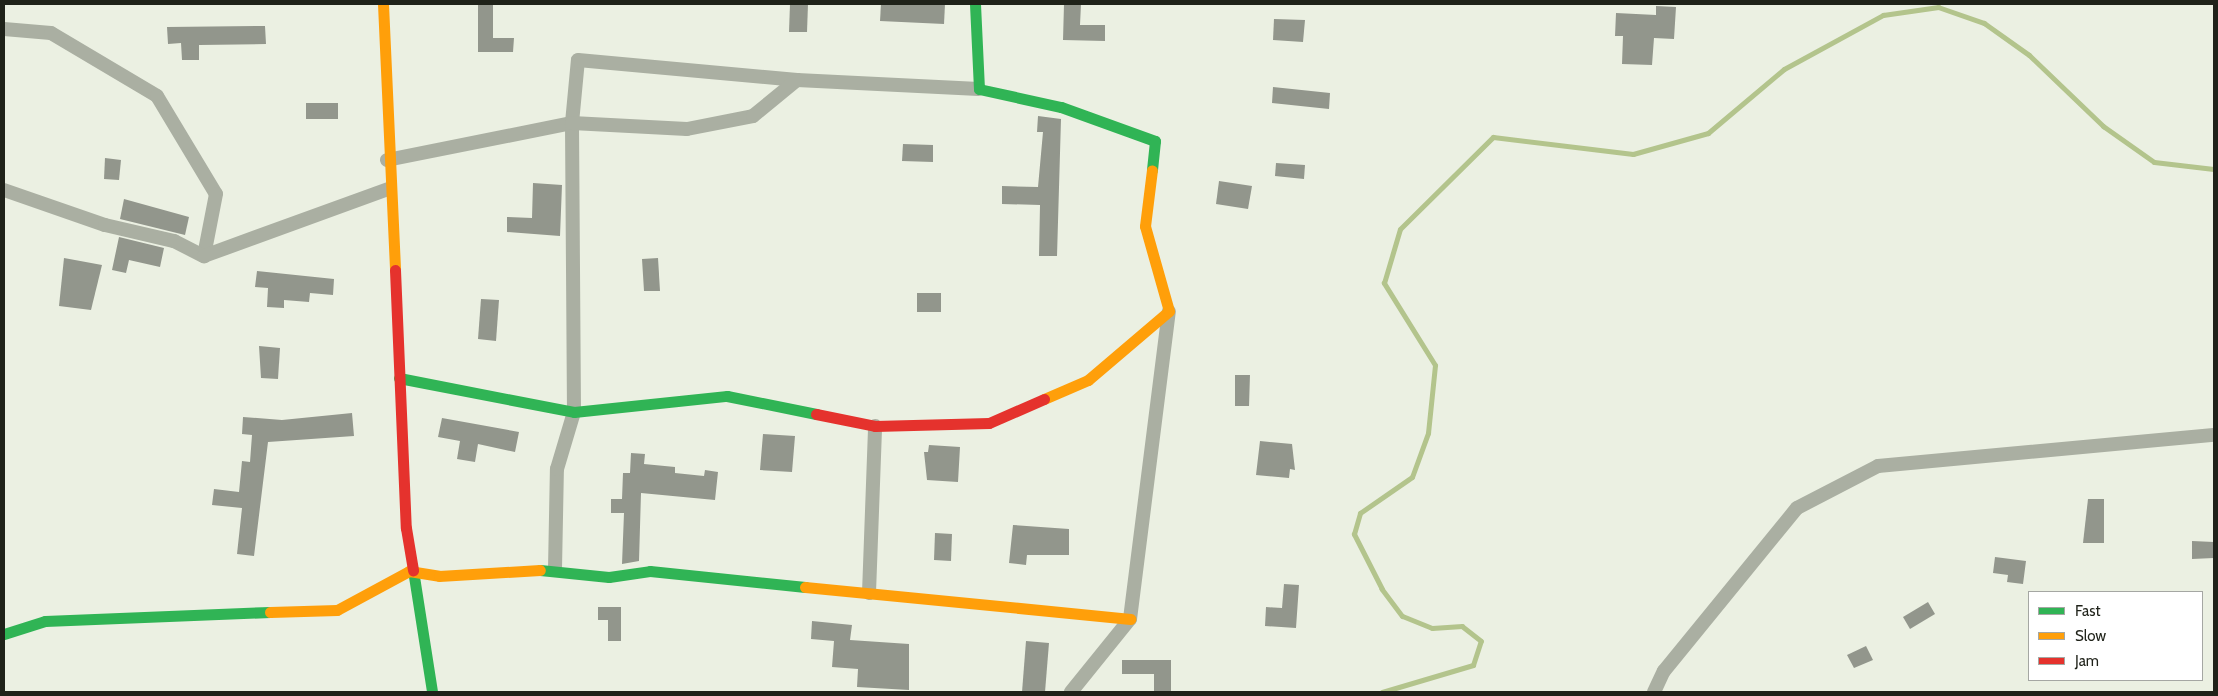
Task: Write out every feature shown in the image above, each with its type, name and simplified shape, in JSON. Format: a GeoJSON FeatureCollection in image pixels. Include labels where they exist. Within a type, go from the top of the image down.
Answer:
{"type":"FeatureCollection","features":[{"type":"Feature","properties":{"kind":"street"},"geometry":{"type":"LineString","coordinates":[[383,4],[388,189],[410,571],[432,692]]}},
{"type":"Feature","properties":{"kind":"street"},"geometry":{"type":"LineString","coordinates":[[975,4],[979,89]]}},
{"type":"Feature","properties":{"kind":"street"},"geometry":{"type":"LineString","coordinates":[[4,29],[51,33],[157,96],[216,194],[204,256]]}},
{"type":"Feature","properties":{"kind":"street"},"geometry":{"type":"LineString","coordinates":[[555,569],[557,469],[574,412],[572,123],[578,60],[797,80],[979,89],[1061,107],[1155,141],[1145,226],[1169,311],[1130,619],[1071,692]]}},
{"type":"Feature","properties":{"kind":"street"},"geometry":{"type":"LineString","coordinates":[[387,160],[572,123],[687,129],[706,126],[753,116],[797,80]]}},
{"type":"Feature","properties":{"kind":"street"},"geometry":{"type":"LineString","coordinates":[[4,190],[105,225],[174,241],[204,256],[388,189]]}},
{"type":"Feature","properties":{"kind":"street"},"geometry":{"type":"LineString","coordinates":[[399,378],[574,412],[727,396],[874,426],[989,423],[1088,380],[1169,311]]}},
{"type":"Feature","properties":{"kind":"street"},"geometry":{"type":"LineString","coordinates":[[868,593],[874,426]]}},
{"type":"Feature","properties":{"kind":"street"},"geometry":{"type":"LineString","coordinates":[[1654,692],[1664,670],[1796,508],[1878,466],[2214,436]]}},
{"type":"Feature","properties":{"kind":"street"},"geometry":{"type":"LineString","coordinates":[[4,634],[45,621],[94,617],[337,610],[410,571],[439,576],[555,569],[608,577],[650,571],[1130,619]]}},
{"type":"Feature","properties":{"kind":"building"},"geometry":{"type":"Polygon","coordinates":[[[478,4],[493,4],[493,38],[514,38],[513,52],[478,52],[478,4]]]}},
{"type":"Feature","properties":{"kind":"building"},"geometry":{"type":"Polygon","coordinates":[[[790,4],[808,4],[807,32],[789,32],[790,4]]]}},
{"type":"Feature","properties":{"kind":"building"},"geometry":{"type":"Polygon","coordinates":[[[881,4],[945,4],[944,24],[880,21],[881,4]]]}},
{"type":"Feature","properties":{"kind":"building"},"geometry":{"type":"Polygon","coordinates":[[[1064,4],[1081,4],[1080,25],[1105,25],[1105,41],[1063,40],[1064,4]]]}},
{"type":"Feature","properties":{"kind":"building"},"geometry":{"type":"Polygon","coordinates":[[[1656,6],[1676,7],[1674,39],[1654,38],[1652,65],[1622,64],[1623,36],[1615,36],[1616,13],[1656,15],[1656,6]]]}},
{"type":"Feature","properties":{"kind":"building"},"geometry":{"type":"Polygon","coordinates":[[[1274,19],[1305,20],[1303,42],[1273,40],[1274,19]]]}},
{"type":"Feature","properties":{"kind":"building"},"geometry":{"type":"Polygon","coordinates":[[[265,26],[266,44],[199,45],[199,60],[182,60],[181,43],[168,44],[167,27],[265,26]]]}},
{"type":"Feature","properties":{"kind":"building"},"geometry":{"type":"Polygon","coordinates":[[[1273,87],[1330,93],[1329,109],[1272,103],[1273,87]]]}},
{"type":"Feature","properties":{"kind":"building"},"geometry":{"type":"Polygon","coordinates":[[[306,103],[338,103],[338,119],[306,119],[306,103]]]}},
{"type":"Feature","properties":{"kind":"building"},"geometry":{"type":"Polygon","coordinates":[[[1038,116],[1061,119],[1057,256],[1039,256],[1040,205],[1002,204],[1002,186],[1038,187],[1043,132],[1037,132],[1038,116]]]}},
{"type":"Feature","properties":{"kind":"building"},"geometry":{"type":"Polygon","coordinates":[[[903,144],[933,145],[933,162],[902,161],[903,144]]]}},
{"type":"Feature","properties":{"kind":"building"},"geometry":{"type":"Polygon","coordinates":[[[105,158],[121,160],[119,180],[104,179],[105,158]]]}},
{"type":"Feature","properties":{"kind":"building"},"geometry":{"type":"Polygon","coordinates":[[[1276,163],[1305,165],[1304,179],[1275,176],[1276,163]]]}},
{"type":"Feature","properties":{"kind":"building"},"geometry":{"type":"Polygon","coordinates":[[[1219,181],[1252,186],[1248,209],[1216,204],[1219,181]]]}},
{"type":"Feature","properties":{"kind":"building"},"geometry":{"type":"Polygon","coordinates":[[[533,183],[562,185],[560,236],[507,232],[507,217],[532,218],[533,183]]]}},
{"type":"Feature","properties":{"kind":"building"},"geometry":{"type":"Polygon","coordinates":[[[124,199],[189,217],[185,235],[120,219],[124,199]]]}},
{"type":"Feature","properties":{"kind":"building"},"geometry":{"type":"Polygon","coordinates":[[[119,237],[164,248],[160,267],[129,260],[126,273],[112,270],[119,237]]]}},
{"type":"Feature","properties":{"kind":"building"},"geometry":{"type":"Polygon","coordinates":[[[64,258],[102,265],[91,310],[59,306],[64,258]]]}},
{"type":"Feature","properties":{"kind":"building"},"geometry":{"type":"Polygon","coordinates":[[[658,258],[660,291],[644,291],[642,259],[658,258]]]}},
{"type":"Feature","properties":{"kind":"building"},"geometry":{"type":"Polygon","coordinates":[[[257,271],[334,279],[333,295],[310,293],[309,302],[284,300],[284,308],[267,307],[268,288],[255,287],[257,271]]]}},
{"type":"Feature","properties":{"kind":"building"},"geometry":{"type":"Polygon","coordinates":[[[917,293],[941,293],[941,312],[917,312],[917,293]]]}},
{"type":"Feature","properties":{"kind":"building"},"geometry":{"type":"Polygon","coordinates":[[[481,299],[499,300],[496,341],[478,339],[481,299]]]}},
{"type":"Feature","properties":{"kind":"building"},"geometry":{"type":"Polygon","coordinates":[[[259,346],[280,348],[278,379],[261,378],[259,346]]]}},
{"type":"Feature","properties":{"kind":"building"},"geometry":{"type":"Polygon","coordinates":[[[1235,375],[1250,375],[1249,406],[1235,406],[1235,375]]]}},
{"type":"Feature","properties":{"kind":"building"},"geometry":{"type":"Polygon","coordinates":[[[352,413],[354,436],[268,442],[254,556],[237,554],[242,508],[212,505],[214,489],[239,492],[242,461],[250,462],[252,435],[242,434],[243,417],[282,420],[352,413]]]}},
{"type":"Feature","properties":{"kind":"building"},"geometry":{"type":"Polygon","coordinates":[[[442,418],[519,432],[515,452],[478,444],[475,462],[457,459],[460,441],[438,437],[442,418]]]}},
{"type":"Feature","properties":{"kind":"building"},"geometry":{"type":"Polygon","coordinates":[[[763,434],[795,436],[792,472],[760,470],[763,434]]]}},
{"type":"Feature","properties":{"kind":"building"},"geometry":{"type":"Polygon","coordinates":[[[1260,441],[1292,444],[1295,470],[1290,469],[1289,478],[1256,475],[1260,441]]]}},
{"type":"Feature","properties":{"kind":"building"},"geometry":{"type":"Polygon","coordinates":[[[929,445],[960,447],[958,482],[927,480],[924,452],[928,452],[929,445]]]}},
{"type":"Feature","properties":{"kind":"building"},"geometry":{"type":"Polygon","coordinates":[[[631,453],[645,454],[644,464],[675,467],[675,473],[704,476],[705,470],[718,472],[715,500],[641,493],[639,561],[622,564],[624,513],[611,513],[611,499],[622,499],[623,473],[630,473],[631,453]]]}},
{"type":"Feature","properties":{"kind":"building"},"geometry":{"type":"Polygon","coordinates":[[[2088,499],[2104,499],[2104,543],[2083,543],[2088,499]]]}},
{"type":"Feature","properties":{"kind":"building"},"geometry":{"type":"Polygon","coordinates":[[[1013,525],[1069,529],[1069,555],[1027,555],[1026,565],[1009,563],[1013,525]]]}},
{"type":"Feature","properties":{"kind":"building"},"geometry":{"type":"Polygon","coordinates":[[[935,533],[952,534],[951,561],[934,560],[935,533]]]}},
{"type":"Feature","properties":{"kind":"building"},"geometry":{"type":"Polygon","coordinates":[[[2192,541],[2214,542],[2214,558],[2192,559],[2192,541]]]}},
{"type":"Feature","properties":{"kind":"building"},"geometry":{"type":"Polygon","coordinates":[[[1995,557],[2026,561],[2023,584],[2007,582],[2008,575],[1993,573],[1995,557]]]}},
{"type":"Feature","properties":{"kind":"building"},"geometry":{"type":"Polygon","coordinates":[[[1284,584],[1299,585],[1296,628],[1265,626],[1266,607],[1282,608],[1284,584]]]}},
{"type":"Feature","properties":{"kind":"building"},"geometry":{"type":"Polygon","coordinates":[[[1928,602],[1935,614],[1910,629],[1903,617],[1928,602]]]}},
{"type":"Feature","properties":{"kind":"building"},"geometry":{"type":"Polygon","coordinates":[[[598,607],[621,607],[621,641],[608,641],[608,620],[598,620],[598,607]]]}},
{"type":"Feature","properties":{"kind":"building"},"geometry":{"type":"Polygon","coordinates":[[[812,621],[852,625],[850,640],[909,644],[909,690],[857,687],[858,669],[832,667],[834,641],[811,639],[812,621]]]}},
{"type":"Feature","properties":{"kind":"building"},"geometry":{"type":"Polygon","coordinates":[[[1026,641],[1049,643],[1045,692],[1022,692],[1026,641]]]}},
{"type":"Feature","properties":{"kind":"building"},"geometry":{"type":"Polygon","coordinates":[[[1866,646],[1873,660],[1854,668],[1847,655],[1866,646]]]}},
{"type":"Feature","properties":{"kind":"building"},"geometry":{"type":"Polygon","coordinates":[[[1122,660],[1171,660],[1171,692],[1154,692],[1154,674],[1122,674],[1122,660]]]}},
{"type":"Feature","properties":{"kind":"waterway"},"geometry":{"type":"LineString","coordinates":[[1382,692],[1473,665],[1481,641],[1462,626],[1432,628],[1402,616],[1382,589],[1354,534],[1360,513],[1412,477],[1428,433],[1435,365],[1384,283],[1400,229],[1493,137],[1633,154],[1708,133],[1784,69],[1883,15],[1938,7],[1984,23],[2029,55],[2103,126],[2154,162],[2214,169]]}},
{"type":"Feature","properties":{"kind":"traffic: fast"},"geometry":{"type":"LineString","coordinates":[[975,4],[979,89],[1061,107],[1155,141],[1152,170]]}},
{"type":"Feature","properties":{"kind":"traffic: fast"},"geometry":{"type":"LineString","coordinates":[[399,378],[574,412],[727,396],[816,414]]}},
{"type":"Feature","properties":{"kind":"traffic: fast"},"geometry":{"type":"LineString","coordinates":[[413,570],[432,692]]}},
{"type":"Feature","properties":{"kind":"traffic: fast"},"geometry":{"type":"LineString","coordinates":[[540,570],[609,577],[650,571],[805,587]]}},
{"type":"Feature","properties":{"kind":"traffic: fast"},"geometry":{"type":"LineString","coordinates":[[4,634],[45,621],[270,612]]}},
{"type":"Feature","properties":{"kind":"traffic: slow"},"geometry":{"type":"LineString","coordinates":[[383,4],[395,270]]}},
{"type":"Feature","properties":{"kind":"traffic: slow"},"geometry":{"type":"LineString","coordinates":[[1044,399],[1088,380],[1169,311],[1145,226],[1152,170]]}},
{"type":"Feature","properties":{"kind":"traffic: slow"},"geometry":{"type":"LineString","coordinates":[[270,612],[337,610],[409,571],[439,576],[540,570]]}},
{"type":"Feature","properties":{"kind":"traffic: slow"},"geometry":{"type":"LineString","coordinates":[[805,587],[1130,619]]}},
{"type":"Feature","properties":{"kind":"traffic: jam"},"geometry":{"type":"LineString","coordinates":[[395,270],[406,528],[413,570]]}},
{"type":"Feature","properties":{"kind":"traffic: jam"},"geometry":{"type":"LineString","coordinates":[[816,414],[875,426],[989,423],[1044,399]]}}]}
